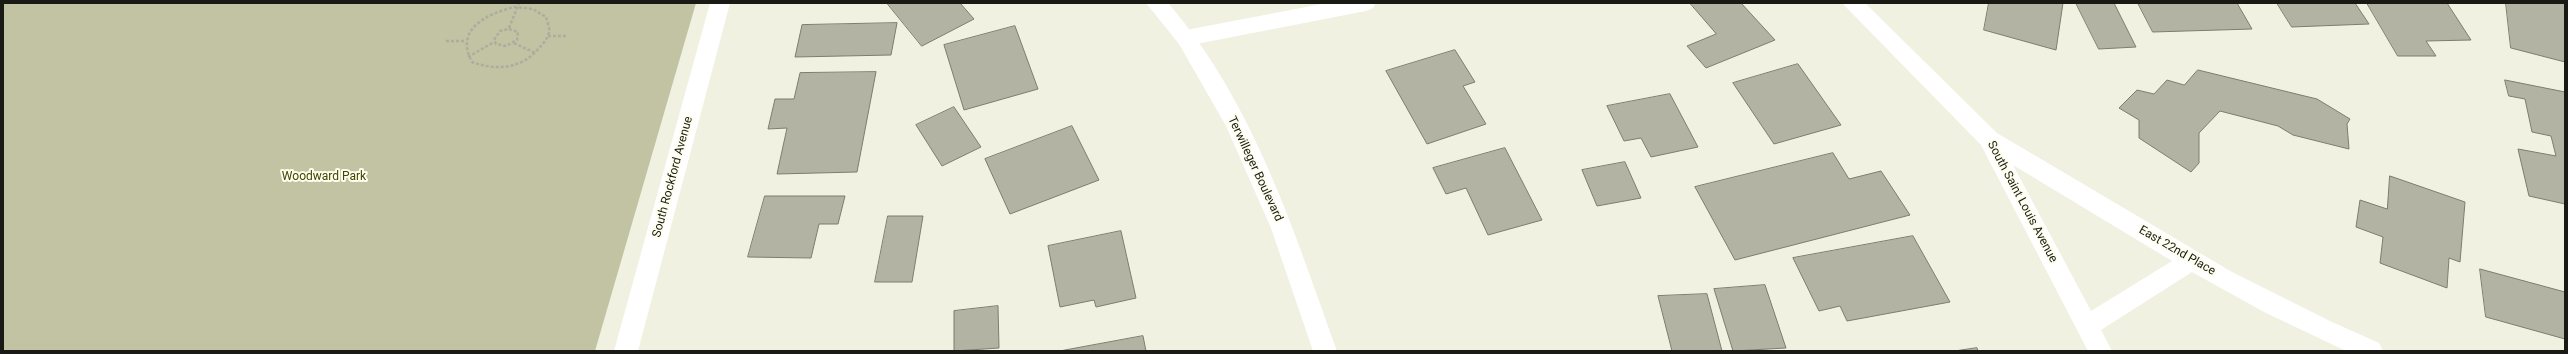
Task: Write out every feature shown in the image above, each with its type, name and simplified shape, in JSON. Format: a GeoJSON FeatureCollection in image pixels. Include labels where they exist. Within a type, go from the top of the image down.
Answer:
{"type":"FeatureCollection","features":[{"type":"Feature","properties":{"kind":"street","name":"South Rockford Avenue"},"geometry":{"type":"LineString","coordinates":[[626,351],[720,3]]}},
{"type":"Feature","properties":{"kind":"street","name":"Terwilleger Boulevard"},"geometry":{"type":"LineString","coordinates":[[1156,3],[1186,38],[1236,124],[1282,228],[1325,351]]}},
{"type":"Feature","properties":{"kind":"street"},"geometry":{"type":"LineString","coordinates":[[1186,38],[1366,3]]}},
{"type":"Feature","properties":{"kind":"street","name":"South Saint Louis Avenue"},"geometry":{"type":"LineString","coordinates":[[1852,3],[1989,139],[2100,351]]}},
{"type":"Feature","properties":{"kind":"street","name":"East 22nd Place"},"geometry":{"type":"LineString","coordinates":[[1989,139],[2192,260],[2311,326],[2371,351]]}},
{"type":"Feature","properties":{"kind":"street"},"geometry":{"type":"LineString","coordinates":[[2088,326],[2192,260]]}},
{"type":"Feature","properties":{"kind":"path"},"geometry":{"type":"LineString","coordinates":[[509,29],[517,7],[520,3]]}},
{"type":"Feature","properties":{"kind":"path"},"geometry":{"type":"LineString","coordinates":[[517,7],[533,9],[546,18],[549,24],[548,36],[535,53],[512,66],[500,68],[479,66],[468,57],[464,48],[465,40],[475,25],[483,19],[503,9],[517,7]]}},
{"type":"Feature","properties":{"kind":"path"},"geometry":{"type":"LineString","coordinates":[[468,57],[494,42],[497,34],[509,29],[516,30],[519,34],[514,43],[502,47],[494,42]]}},
{"type":"Feature","properties":{"kind":"path"},"geometry":{"type":"LineString","coordinates":[[548,36],[566,36]]}},
{"type":"Feature","properties":{"kind":"path"},"geometry":{"type":"LineString","coordinates":[[446,41],[465,40]]}},
{"type":"Feature","properties":{"kind":"path"},"geometry":{"type":"LineString","coordinates":[[514,43],[535,53]]}},
{"type":"Feature","properties":{"kind":"green space","name":"Woodward Park"},"geometry":{"type":"Polygon","coordinates":[[[3,3],[696,3],[595,351],[3,351],[3,3]]]}},
{"type":"Feature","properties":{"kind":"building"},"geometry":{"type":"Polygon","coordinates":[[[887,3],[960,3],[974,19],[922,46],[887,3]]]}},
{"type":"Feature","properties":{"kind":"building"},"geometry":{"type":"Polygon","coordinates":[[[1690,3],[1741,3],[1775,40],[1706,68],[1687,46],[1716,34],[1690,3]]]}},
{"type":"Feature","properties":{"kind":"building"},"geometry":{"type":"Polygon","coordinates":[[[1989,3],[2063,3],[2056,50],[1984,30],[1989,3]]]}},
{"type":"Feature","properties":{"kind":"building"},"geometry":{"type":"Polygon","coordinates":[[[2076,3],[2114,3],[2136,47],[2099,49],[2076,3]]]}},
{"type":"Feature","properties":{"kind":"building"},"geometry":{"type":"Polygon","coordinates":[[[2138,3],[2237,3],[2252,29],[2153,32],[2138,3]]]}},
{"type":"Feature","properties":{"kind":"building"},"geometry":{"type":"Polygon","coordinates":[[[2277,3],[2355,3],[2369,24],[2292,27],[2277,3]]]}},
{"type":"Feature","properties":{"kind":"building"},"geometry":{"type":"Polygon","coordinates":[[[2367,3],[2447,3],[2471,40],[2426,41],[2436,56],[2398,56],[2367,3]]]}},
{"type":"Feature","properties":{"kind":"building"},"geometry":{"type":"Polygon","coordinates":[[[2506,3],[2565,3],[2565,62],[2511,48],[2506,3]]]}},
{"type":"Feature","properties":{"kind":"building"},"geometry":{"type":"Polygon","coordinates":[[[897,23],[891,55],[795,57],[802,25],[897,23]]]}},
{"type":"Feature","properties":{"kind":"building"},"geometry":{"type":"Polygon","coordinates":[[[1015,26],[1038,89],[964,110],[944,45],[1015,26]]]}},
{"type":"Feature","properties":{"kind":"building"},"geometry":{"type":"Polygon","coordinates":[[[1455,50],[1475,82],[1463,86],[1486,124],[1427,144],[1386,71],[1455,50]]]}},
{"type":"Feature","properties":{"kind":"building"},"geometry":{"type":"Polygon","coordinates":[[[1798,64],[1841,125],[1774,144],[1733,83],[1798,64]]]}},
{"type":"Feature","properties":{"kind":"building"},"geometry":{"type":"Polygon","coordinates":[[[2198,70],[2317,99],[2350,119],[2347,124],[2349,149],[2293,135],[2278,126],[2220,111],[2199,133],[2199,163],[2191,172],[2139,138],[2139,120],[2119,108],[2137,90],[2154,94],[2167,80],[2184,85],[2198,70]]]}},
{"type":"Feature","properties":{"kind":"building"},"geometry":{"type":"Polygon","coordinates":[[[876,72],[857,172],[777,174],[787,128],[768,129],[775,99],[794,99],[800,73],[876,72]]]}},
{"type":"Feature","properties":{"kind":"building"},"geometry":{"type":"Polygon","coordinates":[[[2505,80],[2565,92],[2565,204],[2529,196],[2518,149],[2556,156],[2551,136],[2532,132],[2525,99],[2509,96],[2505,80]]]}},
{"type":"Feature","properties":{"kind":"building"},"geometry":{"type":"Polygon","coordinates":[[[1670,94],[1698,147],[1651,157],[1641,138],[1624,141],[1607,106],[1670,94]]]}},
{"type":"Feature","properties":{"kind":"building"},"geometry":{"type":"Polygon","coordinates":[[[954,107],[981,147],[942,166],[916,125],[954,107]]]}},
{"type":"Feature","properties":{"kind":"building"},"geometry":{"type":"Polygon","coordinates":[[[1072,126],[1099,180],[1010,214],[985,159],[1072,126]]]}},
{"type":"Feature","properties":{"kind":"building"},"geometry":{"type":"Polygon","coordinates":[[[1505,148],[1542,220],[1488,235],[1466,188],[1446,194],[1433,168],[1505,148]]]}},
{"type":"Feature","properties":{"kind":"building"},"geometry":{"type":"Polygon","coordinates":[[[1833,153],[1849,179],[1881,171],[1910,215],[1735,260],[1695,187],[1833,153]]]}},
{"type":"Feature","properties":{"kind":"building"},"geometry":{"type":"Polygon","coordinates":[[[1625,162],[1641,198],[1597,206],[1582,170],[1625,162]]]}},
{"type":"Feature","properties":{"kind":"building"},"geometry":{"type":"Polygon","coordinates":[[[2390,176],[2465,202],[2460,262],[2449,258],[2447,288],[2380,263],[2383,237],[2356,227],[2360,200],[2387,209],[2390,176]]]}},
{"type":"Feature","properties":{"kind":"building"},"geometry":{"type":"Polygon","coordinates":[[[765,196],[845,196],[838,224],[819,224],[811,258],[748,257],[765,196]]]}},
{"type":"Feature","properties":{"kind":"building"},"geometry":{"type":"Polygon","coordinates":[[[888,216],[923,216],[912,282],[875,282],[888,216]]]}},
{"type":"Feature","properties":{"kind":"building"},"geometry":{"type":"Polygon","coordinates":[[[1121,231],[1136,298],[1096,307],[1094,300],[1060,307],[1048,246],[1121,231]]]}},
{"type":"Feature","properties":{"kind":"building"},"geometry":{"type":"Polygon","coordinates":[[[1913,236],[1950,302],[1847,321],[1840,306],[1819,311],[1793,258],[1913,236]]]}},
{"type":"Feature","properties":{"kind":"building"},"geometry":{"type":"Polygon","coordinates":[[[2480,269],[2565,292],[2565,339],[2486,317],[2480,269]]]}},
{"type":"Feature","properties":{"kind":"building"},"geometry":{"type":"Polygon","coordinates":[[[1765,285],[1786,348],[1733,351],[1714,289],[1765,285]]]}},
{"type":"Feature","properties":{"kind":"building"},"geometry":{"type":"Polygon","coordinates":[[[1707,294],[1722,351],[1672,351],[1658,296],[1707,294]]]}},
{"type":"Feature","properties":{"kind":"building"},"geometry":{"type":"Polygon","coordinates":[[[998,306],[999,348],[954,351],[954,311],[998,306]]]}},
{"type":"Feature","properties":{"kind":"building"},"geometry":{"type":"Polygon","coordinates":[[[1143,336],[1146,351],[1060,351],[1143,336]]]}},
{"type":"Feature","properties":{"kind":"building"},"geometry":{"type":"Polygon","coordinates":[[[1977,348],[1978,351],[1955,351],[1977,348]]]}}]}
